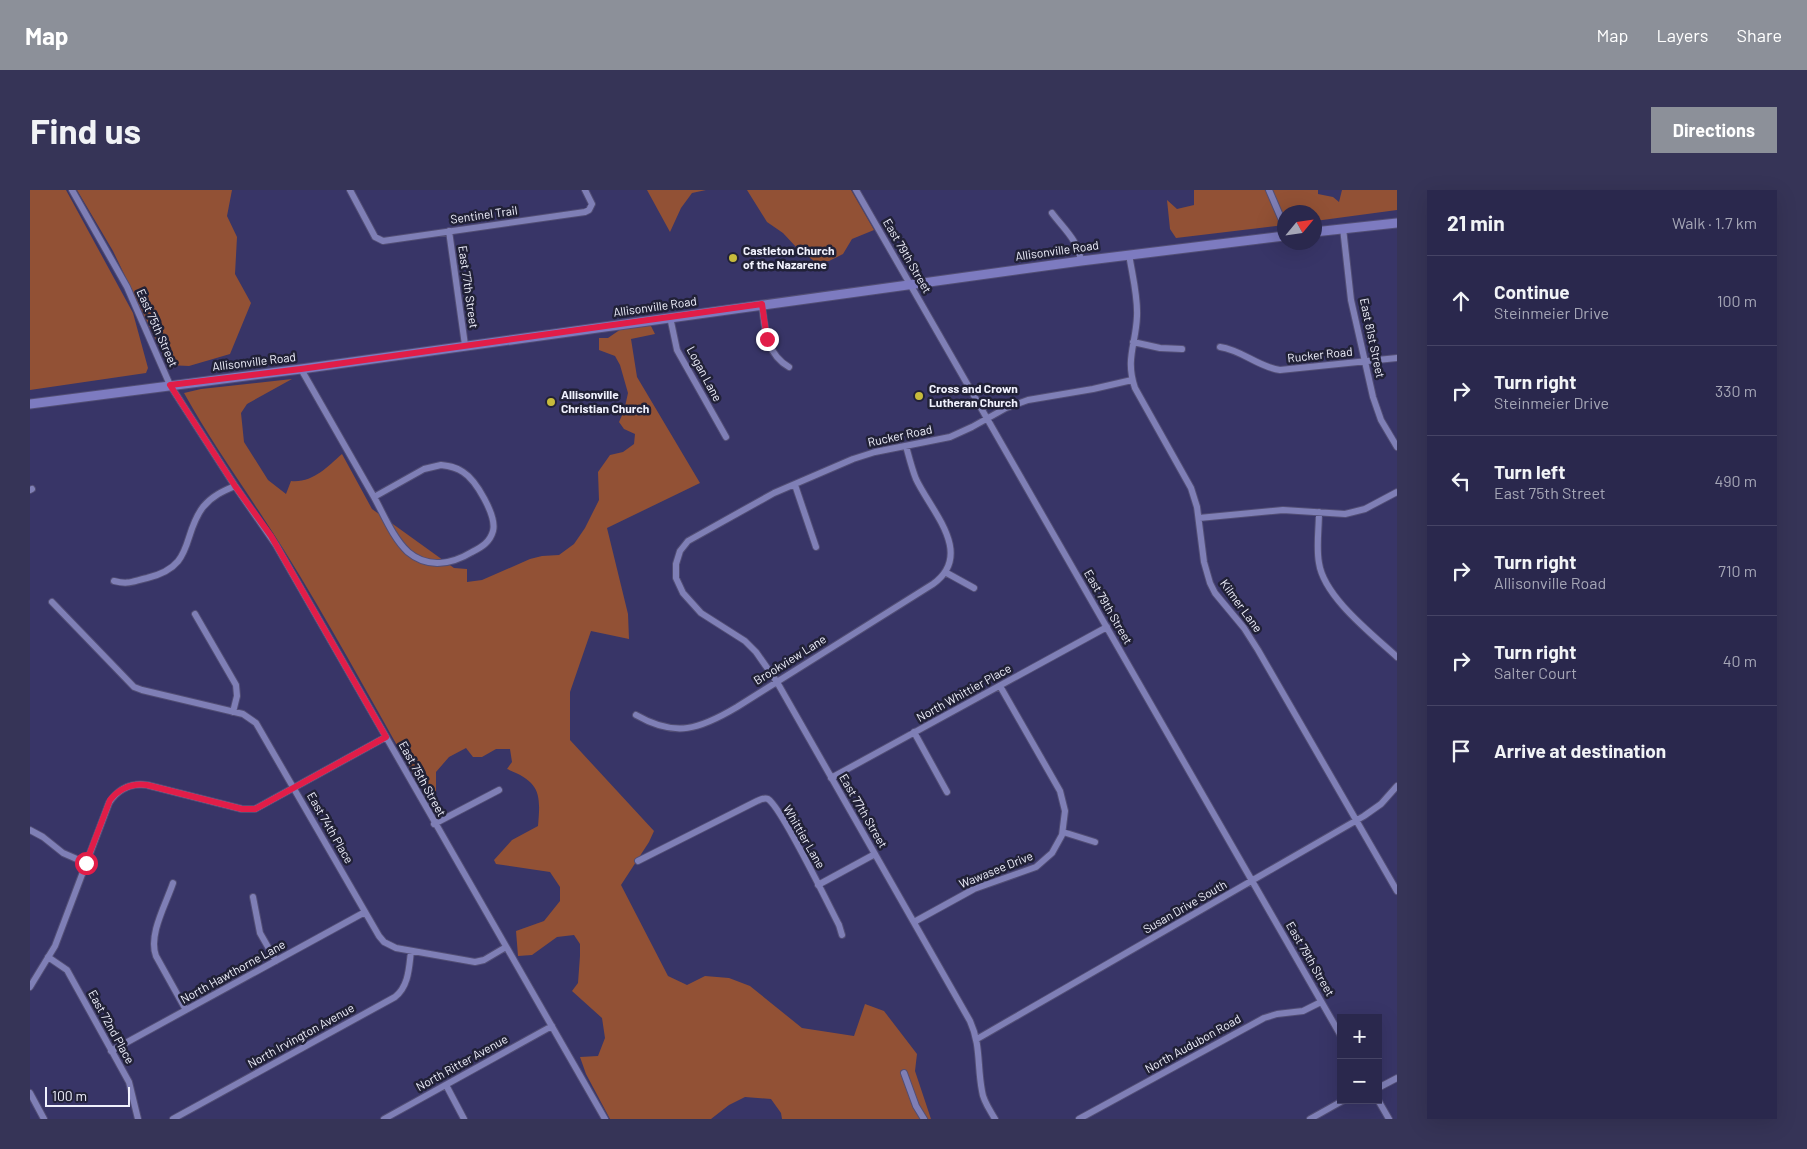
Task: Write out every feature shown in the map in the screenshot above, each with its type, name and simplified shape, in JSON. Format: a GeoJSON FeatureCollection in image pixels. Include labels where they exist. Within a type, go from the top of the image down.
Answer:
{"type":"FeatureCollection","features":[{"type":"Feature","properties":{"kind":"main road"},"geometry":{"type":"LineString","coordinates":[[1322,231],[1397,223]]}},
{"type":"Feature","properties":{"kind":"main road","name":"Allisonville Road"},"geometry":{"type":"LineString","coordinates":[[30,404],[301,369],[1128,254],[1277,237]]}},
{"type":"Feature","properties":{"kind":"street","name":"East 75th Street"},"geometry":{"type":"LineString","coordinates":[[72,190],[127,286],[170,385],[235,486],[271,536],[434,824],[605,1119]]}},
{"type":"Feature","properties":{"kind":"street","name":"Sentinel Trail"},"geometry":{"type":"LineString","coordinates":[[350,190],[375,236],[380,240],[585,212],[590,208],[592,201],[586,190]]}},
{"type":"Feature","properties":{"kind":"street","name":"East 79th Street"},"geometry":{"type":"LineString","coordinates":[[856,190],[1337,1029]]}},
{"type":"Feature","properties":{"kind":"street"},"geometry":{"type":"LineString","coordinates":[[1269,190],[1277,209]]}},
{"type":"Feature","properties":{"kind":"street"},"geometry":{"type":"LineString","coordinates":[[1052,214],[1074,240],[1078,247],[1081,261]]}},
{"type":"Feature","properties":{"kind":"street","name":"East 81st Street"},"geometry":{"type":"LineString","coordinates":[[1343,228],[1351,300],[1364,361],[1378,413],[1397,447]]}},
{"type":"Feature","properties":{"kind":"street","name":"East 77th Street"},"geometry":{"type":"LineString","coordinates":[[450,231],[465,345]]}},
{"type":"Feature","properties":{"kind":"street","name":"Kilmer Lane"},"geometry":{"type":"LineString","coordinates":[[1128,254],[1137,312],[1130,358],[1132,380],[1189,483],[1196,502],[1204,562],[1210,583],[1215,593],[1244,628],[1258,650],[1397,890]]}},
{"type":"Feature","properties":{"kind":"street"},"geometry":{"type":"LineString","coordinates":[[762,304],[769,344],[780,360],[789,367]]}},
{"type":"Feature","properties":{"kind":"street","name":"Logan Lane"},"geometry":{"type":"LineString","coordinates":[[670,317],[677,350],[726,437]]}},
{"type":"Feature","properties":{"kind":"street"},"geometry":{"type":"LineString","coordinates":[[1133,342],[1160,348],[1182,350]]}},
{"type":"Feature","properties":{"kind":"street","name":"Rucker Road"},"geometry":{"type":"LineString","coordinates":[[1220,347],[1238,352],[1267,368],[1280,370],[1397,358]]}},
{"type":"Feature","properties":{"kind":"street"},"geometry":{"type":"LineString","coordinates":[[301,369],[374,497],[402,546],[414,556],[426,562],[443,563],[461,558],[486,544],[493,532],[494,521],[491,513],[474,482],[454,467],[441,465],[429,467],[374,497]]}},
{"type":"Feature","properties":{"kind":"street","name":"Rucker Road"},"geometry":{"type":"LineString","coordinates":[[684,545],[697,534],[774,493],[853,459],[950,437],[972,428],[1011,406],[1033,398],[1088,390],[1132,380]]}},
{"type":"Feature","properties":{"kind":"street"},"geometry":{"type":"LineString","coordinates":[[906,446],[916,479],[949,540],[951,556],[945,572],[974,588]]}},
{"type":"Feature","properties":{"kind":"street"},"geometry":{"type":"LineString","coordinates":[[795,485],[816,547]]}},
{"type":"Feature","properties":{"kind":"street"},"geometry":{"type":"LineString","coordinates":[[114,581],[131,584],[171,568],[182,557],[187,548],[197,518],[206,504],[217,494],[235,486]]}},
{"type":"Feature","properties":{"kind":"street"},"geometry":{"type":"LineString","coordinates":[[1199,518],[1269,510],[1353,513],[1368,508],[1397,492]]}},
{"type":"Feature","properties":{"kind":"street"},"geometry":{"type":"LineString","coordinates":[[1319,512],[1319,562],[1327,586],[1336,599],[1397,657]]}},
{"type":"Feature","properties":{"kind":"street","name":"East 77th Street"},"geometry":{"type":"LineString","coordinates":[[684,545],[676,564],[676,578],[683,593],[701,613],[738,636],[763,660],[970,1021],[977,1039],[984,1098],[996,1119]]}},
{"type":"Feature","properties":{"kind":"street","name":"Brookview Lane"},"geometry":{"type":"LineString","coordinates":[[636,714],[647,721],[667,727],[700,726],[715,720],[933,584],[945,572]]}},
{"type":"Feature","properties":{"kind":"street","name":"East 74th Place"},"geometry":{"type":"LineString","coordinates":[[52,602],[134,687],[248,716],[256,723],[378,936],[384,942],[396,948],[475,962],[484,960],[506,947]]}},
{"type":"Feature","properties":{"kind":"street"},"geometry":{"type":"LineString","coordinates":[[194,614],[236,685],[237,696],[233,712]]}},
{"type":"Feature","properties":{"kind":"street","name":"North Whittier Place"},"geometry":{"type":"LineString","coordinates":[[831,778],[1107,627]]}},
{"type":"Feature","properties":{"kind":"street","name":"Wawasee Drive"},"geometry":{"type":"LineString","coordinates":[[914,922],[974,889],[1036,867],[1052,853],[1063,832],[1065,812],[1060,791],[1000,686]]}},
{"type":"Feature","properties":{"kind":"street"},"geometry":{"type":"LineString","coordinates":[[914,732],[947,792]]}},
{"type":"Feature","properties":{"kind":"street"},"geometry":{"type":"LineString","coordinates":[[30,987],[55,946],[110,800],[118,792],[137,784],[147,785],[249,810],[262,806],[386,737]]}},
{"type":"Feature","properties":{"kind":"street","name":"Susan Drive South"},"geometry":{"type":"LineString","coordinates":[[977,1039],[1356,821],[1381,804],[1397,786]]}},
{"type":"Feature","properties":{"kind":"street"},"geometry":{"type":"LineString","coordinates":[[434,824],[499,790]]}},
{"type":"Feature","properties":{"kind":"street","name":"Whittier Lane"},"geometry":{"type":"LineString","coordinates":[[638,861],[763,798],[768,800],[784,821],[840,927],[842,936]]}},
{"type":"Feature","properties":{"kind":"street"},"geometry":{"type":"LineString","coordinates":[[30,830],[43,837],[63,853],[86,863]]}},
{"type":"Feature","properties":{"kind":"street"},"geometry":{"type":"LineString","coordinates":[[1063,832],[1095,842]]}},
{"type":"Feature","properties":{"kind":"street"},"geometry":{"type":"LineString","coordinates":[[818,885],[875,854]]}},
{"type":"Feature","properties":{"kind":"street"},"geometry":{"type":"LineString","coordinates":[[174,883],[155,932],[153,946],[156,956],[186,1010]]}},
{"type":"Feature","properties":{"kind":"street"},"geometry":{"type":"LineString","coordinates":[[253,896],[259,930],[276,961]]}},
{"type":"Feature","properties":{"kind":"street","name":"North Hawthorne Lane"},"geometry":{"type":"LineString","coordinates":[[111,1051],[365,912]]}},
{"type":"Feature","properties":{"kind":"street","name":"North Irvington Avenue"},"geometry":{"type":"LineString","coordinates":[[173,1119],[395,997],[401,991],[406,981],[411,951]]}},
{"type":"Feature","properties":{"kind":"street","name":"East 72nd Place"},"geometry":{"type":"LineString","coordinates":[[48,957],[67,970],[129,1082],[138,1119]]}},
{"type":"Feature","properties":{"kind":"street","name":"North Audubon Road"},"geometry":{"type":"LineString","coordinates":[[1079,1119],[1264,1018],[1277,1014],[1303,1011],[1321,1002]]}},
{"type":"Feature","properties":{"kind":"street","name":"North Ritter Avenue"},"geometry":{"type":"LineString","coordinates":[[384,1119],[552,1026]]}},
{"type":"Feature","properties":{"kind":"street"},"geometry":{"type":"LineString","coordinates":[[904,1073],[916,1106],[924,1119]]}},
{"type":"Feature","properties":{"kind":"street"},"geometry":{"type":"LineString","coordinates":[[1382,1086],[1397,1078]]}},
{"type":"Feature","properties":{"kind":"street"},"geometry":{"type":"LineString","coordinates":[[446,1085],[464,1119]]}},
{"type":"Feature","properties":{"kind":"street"},"geometry":{"type":"LineString","coordinates":[[30,1093],[44,1119]]}},
{"type":"Feature","properties":{"kind":"street"},"geometry":{"type":"LineString","coordinates":[[1310,1119],[1337,1104]]}},
{"type":"Feature","properties":{"kind":"street"},"geometry":{"type":"LineString","coordinates":[[1380,1104],[1389,1119]]}},
{"type":"Feature","properties":{"kind":"shaded area"},"geometry":{"type":"Polygon","coordinates":[[[30,190],[66,190],[133,313],[148,368],[146,373],[30,390],[30,190]]]}},
{"type":"Feature","properties":{"kind":"shaded area"},"geometry":{"type":"Polygon","coordinates":[[[77,190],[232,190],[227,216],[237,237],[235,274],[251,303],[230,354],[189,366],[168,365],[113,251],[77,190]]]}},
{"type":"Feature","properties":{"kind":"shaded area"},"geometry":{"type":"Polygon","coordinates":[[[647,190],[706,190],[692,193],[681,208],[670,232],[647,190]]]}},
{"type":"Feature","properties":{"kind":"shaded area"},"geometry":{"type":"Polygon","coordinates":[[[747,190],[851,190],[874,230],[852,239],[843,254],[829,261],[814,261],[797,248],[783,233],[767,222],[747,190]]]}},
{"type":"Feature","properties":{"kind":"shaded area"},"geometry":{"type":"Polygon","coordinates":[[[1194,190],[1318,190],[1318,194],[1333,197],[1339,202],[1342,190],[1397,190],[1397,210],[1322,220],[1322,205],[1277,205],[1277,226],[1176,238],[1170,229],[1167,200],[1177,209],[1194,205],[1194,190]]]}},
{"type":"Feature","properties":{"kind":"shaded area"},"geometry":{"type":"Polygon","coordinates":[[[650,324],[655,334],[631,339],[637,377],[700,483],[607,528],[628,614],[629,639],[591,631],[570,692],[570,740],[654,831],[621,885],[668,976],[687,985],[705,976],[729,978],[750,986],[802,1028],[854,1036],[865,1004],[884,1011],[917,1054],[915,1071],[931,1119],[782,1119],[781,1113],[771,1099],[745,1097],[729,1105],[711,1119],[610,1119],[586,1074],[580,1057],[598,1056],[605,1038],[602,1018],[572,991],[578,983],[580,944],[574,935],[557,937],[532,955],[518,956],[516,931],[544,921],[560,901],[560,887],[550,872],[496,864],[494,860],[512,840],[538,826],[539,805],[536,790],[526,779],[507,769],[512,762],[510,749],[496,749],[482,757],[473,757],[466,748],[449,757],[436,772],[436,800],[432,801],[420,786],[302,579],[184,393],[201,389],[292,379],[247,404],[241,413],[244,442],[268,480],[286,494],[291,481],[313,477],[342,454],[372,509],[454,568],[467,569],[467,582],[482,580],[530,559],[559,555],[574,544],[585,528],[599,500],[598,472],[610,455],[623,452],[634,444],[635,434],[624,429],[619,422],[624,411],[628,393],[620,365],[615,356],[599,350],[599,338],[608,338],[621,329],[650,324]]]}},
{"type":"Feature","properties":{"kind":"place","name":"Castleton Church of the Nazarene"},"geometry":{"type":"Point","coordinates":[733,258]}},
{"type":"Feature","properties":{"kind":"place","name":"Cross and Crown Lutheran Church"},"geometry":{"type":"Point","coordinates":[919,396]}},
{"type":"Feature","properties":{"kind":"place","name":"Allisonville Christian Church"},"geometry":{"type":"Point","coordinates":[551,402]}},
{"type":"Feature","properties":{"kind":"route"},"geometry":{"type":"LineString","coordinates":[[86,863],[110,800],[127,787],[142,784],[242,809],[255,809],[386,737],[271,536],[235,486],[170,385],[301,369],[762,304],[767,339]]}}]}
